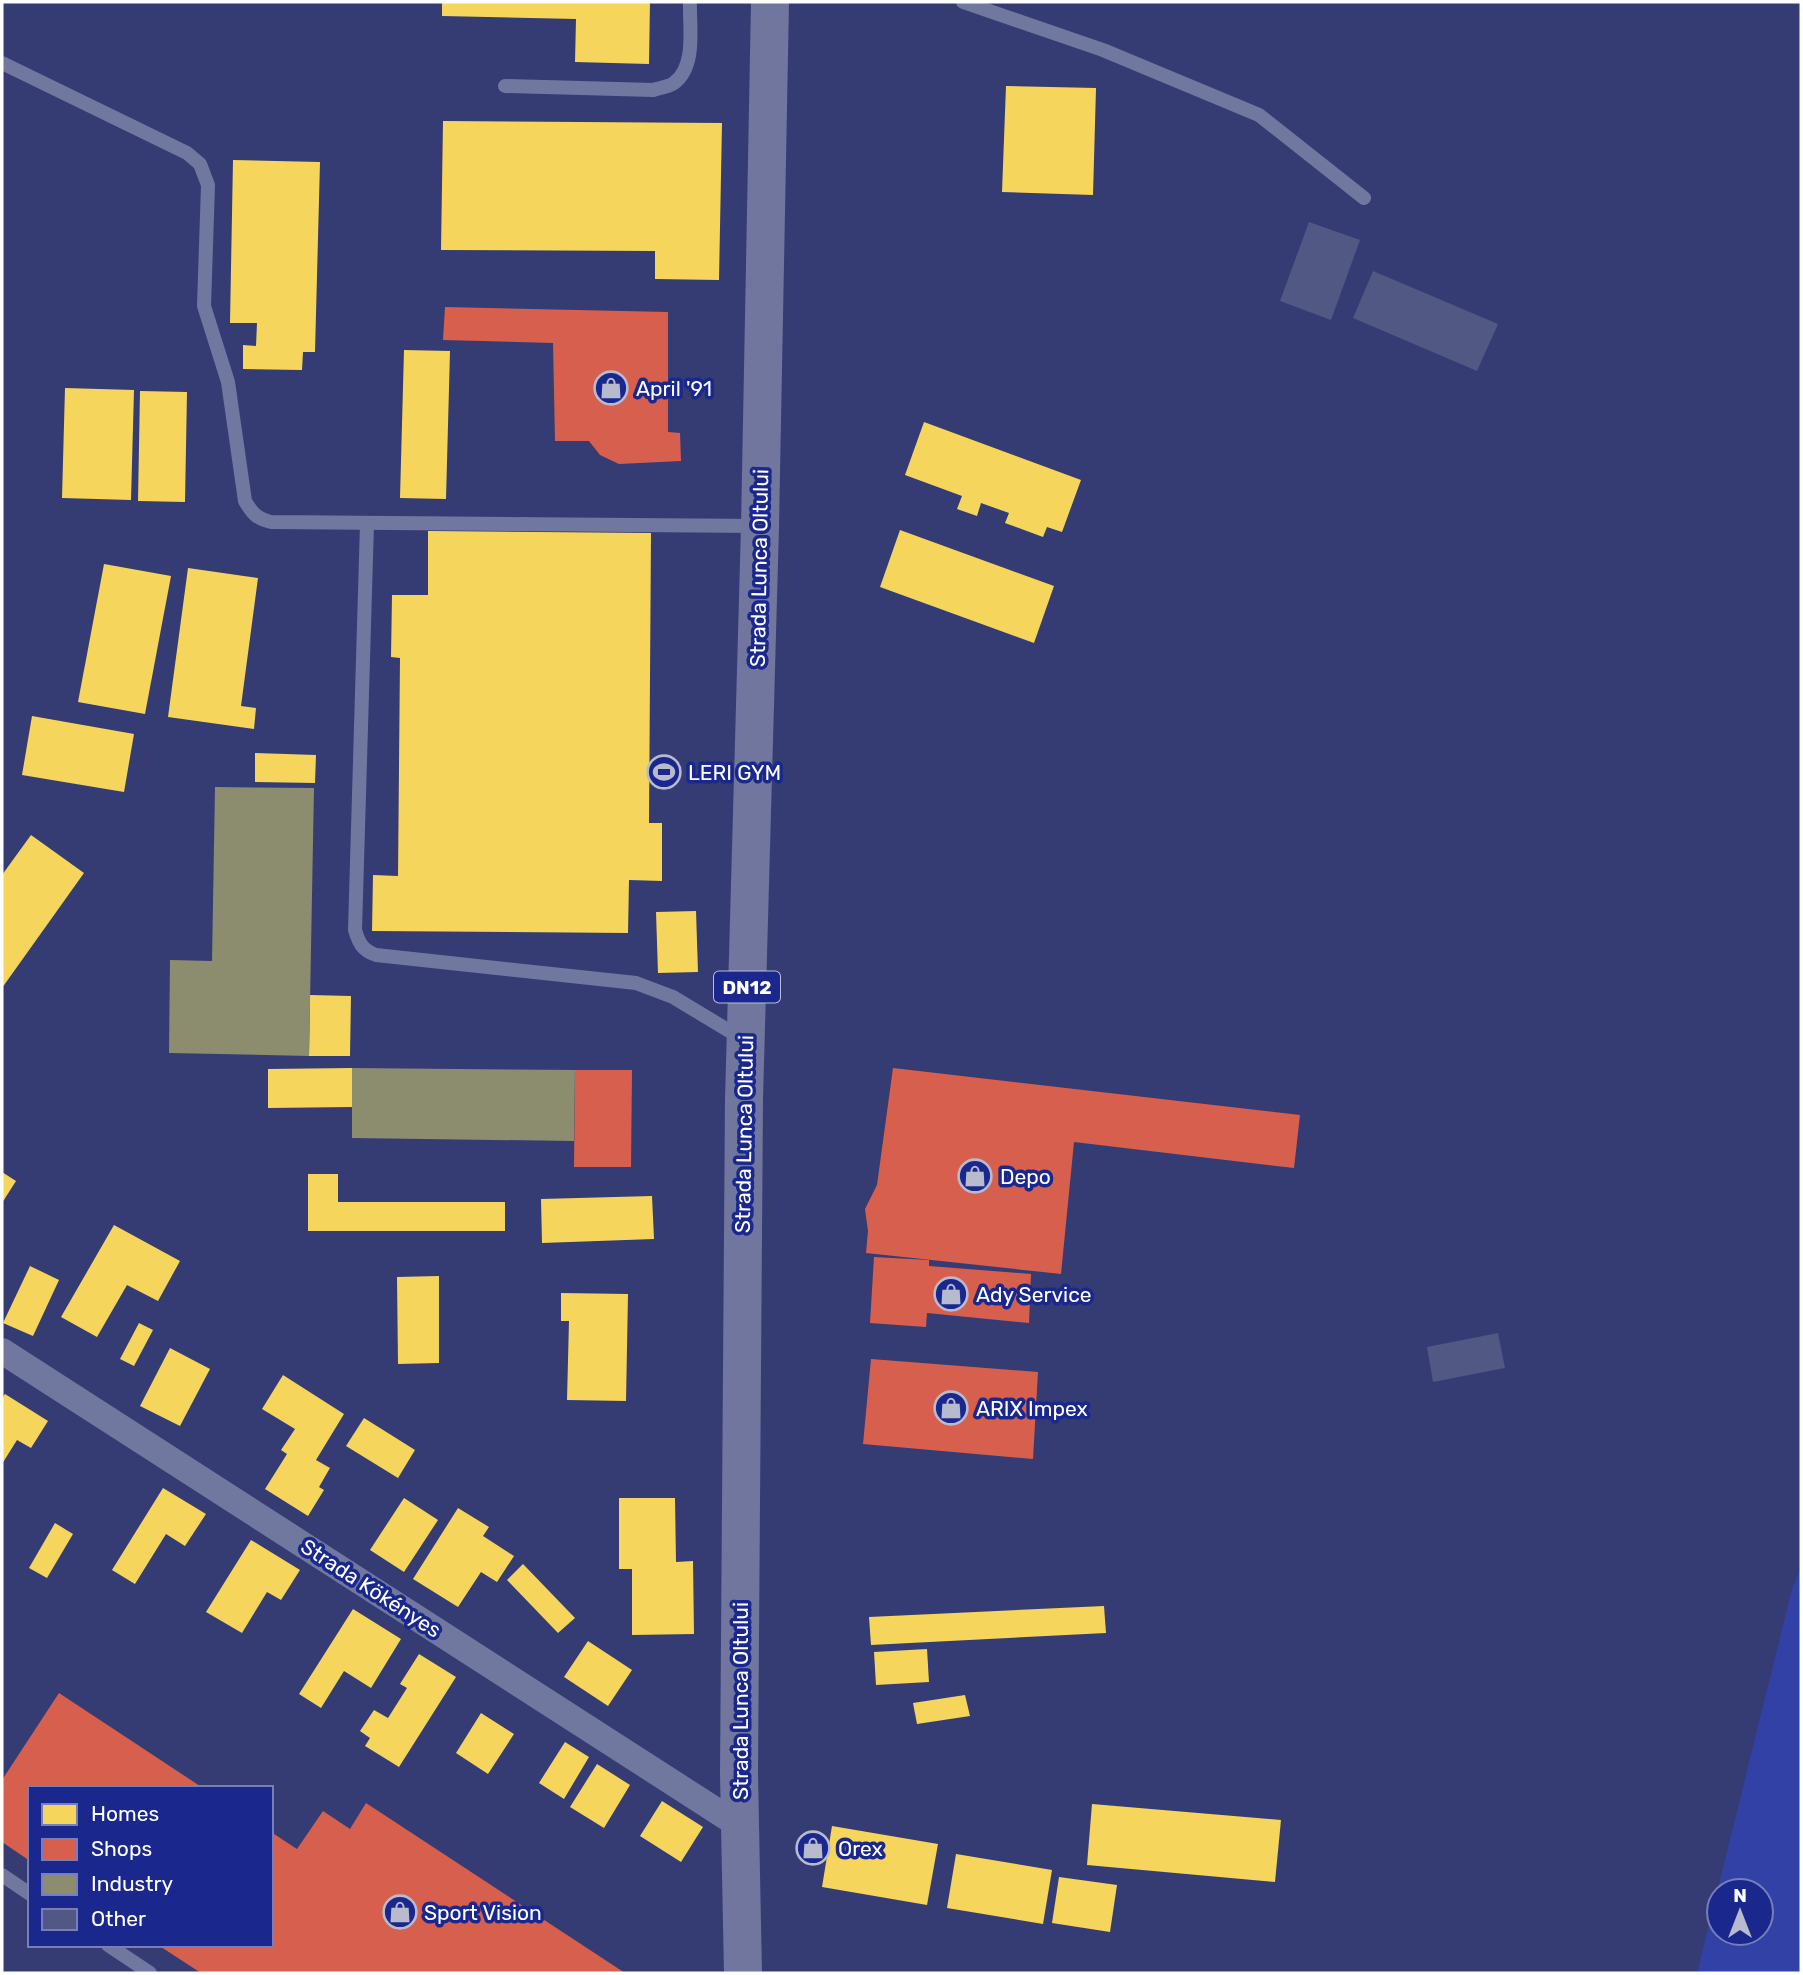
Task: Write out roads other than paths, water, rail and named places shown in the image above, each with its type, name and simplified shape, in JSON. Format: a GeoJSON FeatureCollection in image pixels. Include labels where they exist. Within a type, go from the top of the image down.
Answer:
{"type":"FeatureCollection","features":[{"type":"Feature","properties":{"kind":"main road","name":"Strada Lunca Oltului"},"geometry":{"type":"LineString","coordinates":[[743,1973],[740,1826],[741,1267],[770,2]]}},
{"type":"Feature","properties":{"kind":"street","name":"Strada Kökényes"},"geometry":{"type":"LineString","coordinates":[[2,1351],[740,1826]]}},
{"type":"Feature","properties":{"kind":"lane"},"geometry":{"type":"LineString","coordinates":[[505,86],[653,90],[673,84],[684,71],[689,59],[690,2]]}},
{"type":"Feature","properties":{"kind":"lane"},"geometry":{"type":"LineString","coordinates":[[963,2],[1103,50],[1259,115],[1364,198]]}},
{"type":"Feature","properties":{"kind":"lane"},"geometry":{"type":"LineString","coordinates":[[2,63],[187,153],[200,164],[208,185],[204,306],[228,382],[246,501],[251,512],[260,519],[271,522],[367,524],[760,526]]}},
{"type":"Feature","properties":{"kind":"lane"},"geometry":{"type":"LineString","coordinates":[[367,524],[355,930],[359,944],[367,952],[376,955],[636,983],[673,997],[746,1041]]}},
{"type":"Feature","properties":{"kind":"lane"},"geometry":{"type":"LineString","coordinates":[[2,1875],[28,1893]]}},
{"type":"Feature","properties":{"kind":"lane"},"geometry":{"type":"LineString","coordinates":[[111,1947],[150,1973]]}},
{"type":"Feature","properties":{"kind":"place","name":"April '91"},"geometry":{"type":"Point","coordinates":[611,388]}},
{"type":"Feature","properties":{"kind":"place","name":"LERI GYM"},"geometry":{"type":"Point","coordinates":[664,772]}},
{"type":"Feature","properties":{"kind":"place","name":"Depo"},"geometry":{"type":"Point","coordinates":[975,1176]}},
{"type":"Feature","properties":{"kind":"place","name":"Ady Service"},"geometry":{"type":"Point","coordinates":[951,1294]}},
{"type":"Feature","properties":{"kind":"place","name":"ARIX Impex"},"geometry":{"type":"Point","coordinates":[951,1408]}},
{"type":"Feature","properties":{"kind":"place","name":"Orex"},"geometry":{"type":"Point","coordinates":[813,1848]}},
{"type":"Feature","properties":{"kind":"place","name":"Sport Vision"},"geometry":{"type":"Point","coordinates":[400,1912]}}]}
